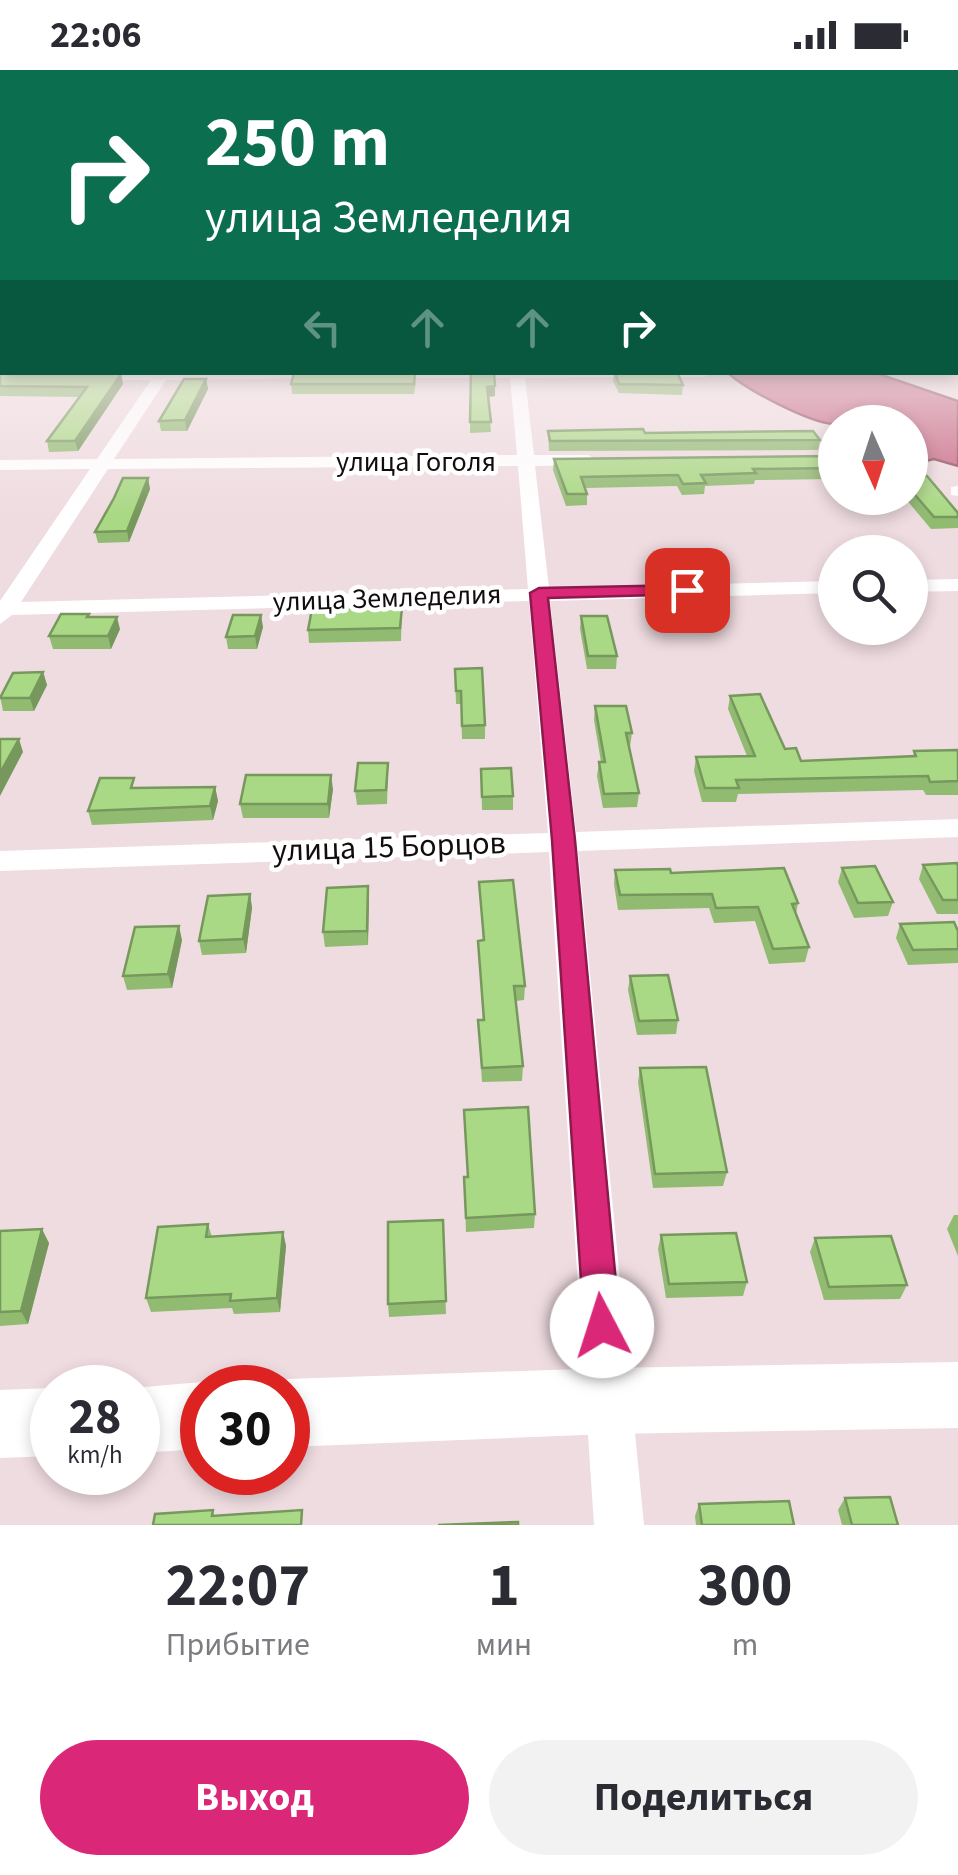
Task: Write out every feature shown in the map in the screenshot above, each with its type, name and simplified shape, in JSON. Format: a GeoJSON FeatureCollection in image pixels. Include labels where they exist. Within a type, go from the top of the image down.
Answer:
{"type":"FeatureCollection","features":[{"type":"Feature","properties":{"kind":"street"},"geometry":{"type":"LineString","coordinates":[[2,612],[160,378]]}},
{"type":"Feature","properties":{"kind":"street"},"geometry":{"type":"LineString","coordinates":[[518,378],[564,840],[619,1525]]}},
{"type":"Feature","properties":{"kind":"street","name":"улица Гоголя"},"geometry":{"type":"LineString","coordinates":[[0,465],[602,460]]}},
{"type":"Feature","properties":{"kind":"street"},"geometry":{"type":"LineString","coordinates":[[928,586],[958,585]]}},
{"type":"Feature","properties":{"kind":"street","name":"улица Земледелия"},"geometry":{"type":"LineString","coordinates":[[2,612],[818,587]]}},
{"type":"Feature","properties":{"kind":"street","name":"улица 15 Борцов"},"geometry":{"type":"LineString","coordinates":[[0,862],[958,828]]}},
{"type":"Feature","properties":{"kind":"street"},"geometry":{"type":"LineString","coordinates":[[310,1412],[958,1394]]}},
{"type":"Feature","properties":{"kind":"street"},"geometry":{"type":"LineString","coordinates":[[0,1424],[30,1423]]}},
{"type":"Feature","properties":{"kind":"shaded area"},"geometry":{"type":"Polygon","coordinates":[[[735,378],[890,378],[958,401],[958,466],[928,460],[928,405],[818,405],[818,421],[778,404],[735,378]]]}},
{"type":"Feature","properties":{"kind":"building"},"geometry":{"type":"Polygon","coordinates":[[[0,378],[118,378],[75,441],[47,441],[87,387],[0,386],[0,378]]]}},
{"type":"Feature","properties":{"kind":"building"},"geometry":{"type":"Polygon","coordinates":[[[293,378],[415,378],[414,384],[291,384],[293,378]]]}},
{"type":"Feature","properties":{"kind":"building"},"geometry":{"type":"Polygon","coordinates":[[[471,378],[494,378],[495,386],[487,387],[491,422],[470,422],[471,378]]]}},
{"type":"Feature","properties":{"kind":"building"},"geometry":{"type":"Polygon","coordinates":[[[617,378],[680,378],[683,385],[619,384],[617,378]]]}},
{"type":"Feature","properties":{"kind":"building"},"geometry":{"type":"Polygon","coordinates":[[[184,379],[206,379],[185,420],[159,421],[184,379]]]}},
{"type":"Feature","properties":{"kind":"building"},"geometry":{"type":"Polygon","coordinates":[[[548,431],[813,431],[818,440],[550,441],[548,431]]]}},
{"type":"Feature","properties":{"kind":"building"},"geometry":{"type":"Polygon","coordinates":[[[818,456],[818,468],[701,475],[706,483],[683,484],[678,475],[581,477],[587,494],[567,494],[554,459],[818,456]]]}},
{"type":"Feature","properties":{"kind":"building"},"geometry":{"type":"Polygon","coordinates":[[[928,477],[958,513],[958,517],[934,517],[928,510],[928,477]]]}},
{"type":"Feature","properties":{"kind":"building"},"geometry":{"type":"Polygon","coordinates":[[[123,478],[148,478],[127,531],[95,532],[114,498],[123,478]]]}},
{"type":"Feature","properties":{"kind":"building"},"geometry":{"type":"Polygon","coordinates":[[[402,607],[400,628],[308,630],[312,609],[402,607]]]}},
{"type":"Feature","properties":{"kind":"building"},"geometry":{"type":"Polygon","coordinates":[[[61,614],[117,617],[108,636],[49,636],[61,614]]]}},
{"type":"Feature","properties":{"kind":"building"},"geometry":{"type":"Polygon","coordinates":[[[233,615],[261,615],[255,636],[226,637],[233,615]]]}},
{"type":"Feature","properties":{"kind":"building"},"geometry":{"type":"Polygon","coordinates":[[[581,616],[607,616],[617,656],[588,656],[581,616]]]}},
{"type":"Feature","properties":{"kind":"building"},"geometry":{"type":"Polygon","coordinates":[[[482,668],[485,725],[462,726],[461,691],[456,691],[455,669],[482,668]]]}},
{"type":"Feature","properties":{"kind":"building"},"geometry":{"type":"Polygon","coordinates":[[[43,672],[30,698],[0,698],[13,673],[43,672]]]}},
{"type":"Feature","properties":{"kind":"building"},"geometry":{"type":"Polygon","coordinates":[[[760,694],[785,749],[796,748],[801,761],[916,756],[914,751],[958,750],[958,781],[930,782],[928,776],[736,780],[739,788],[705,788],[696,757],[755,756],[730,696],[760,694]]]}},
{"type":"Feature","properties":{"kind":"building"},"geometry":{"type":"Polygon","coordinates":[[[595,706],[626,706],[632,733],[626,733],[639,793],[604,794],[599,762],[605,762],[595,706]]]}},
{"type":"Feature","properties":{"kind":"building"},"geometry":{"type":"Polygon","coordinates":[[[0,739],[19,739],[0,773],[0,739]]]}},
{"type":"Feature","properties":{"kind":"building"},"geometry":{"type":"Polygon","coordinates":[[[358,763],[388,763],[386,790],[355,791],[358,763]]]}},
{"type":"Feature","properties":{"kind":"building"},"geometry":{"type":"Polygon","coordinates":[[[511,768],[513,796],[482,797],[481,769],[511,768]]]}},
{"type":"Feature","properties":{"kind":"building"},"geometry":{"type":"Polygon","coordinates":[[[246,775],[331,775],[328,804],[240,804],[246,775]]]}},
{"type":"Feature","properties":{"kind":"building"},"geometry":{"type":"Polygon","coordinates":[[[100,778],[134,778],[131,788],[215,787],[210,806],[88,811],[100,778]]]}},
{"type":"Feature","properties":{"kind":"building"},"geometry":{"type":"Polygon","coordinates":[[[957,863],[958,900],[943,900],[923,865],[957,863]]]}},
{"type":"Feature","properties":{"kind":"building"},"geometry":{"type":"Polygon","coordinates":[[[875,866],[893,902],[858,903],[842,868],[875,866]]]}},
{"type":"Feature","properties":{"kind":"building"},"geometry":{"type":"Polygon","coordinates":[[[784,868],[798,903],[792,904],[809,947],[773,949],[758,907],[716,908],[712,894],[620,895],[615,870],[670,869],[671,873],[784,868]]]}},
{"type":"Feature","properties":{"kind":"building"},"geometry":{"type":"Polygon","coordinates":[[[513,880],[525,986],[514,986],[523,1066],[482,1068],[478,1020],[484,1020],[478,941],[484,940],[479,882],[513,880]]]}},
{"type":"Feature","properties":{"kind":"building"},"geometry":{"type":"Polygon","coordinates":[[[368,886],[367,931],[323,932],[327,888],[368,886]]]}},
{"type":"Feature","properties":{"kind":"building"},"geometry":{"type":"Polygon","coordinates":[[[250,894],[243,939],[199,941],[208,896],[250,894]]]}},
{"type":"Feature","properties":{"kind":"building"},"geometry":{"type":"Polygon","coordinates":[[[954,922],[958,949],[913,950],[900,924],[954,922]]]}},
{"type":"Feature","properties":{"kind":"building"},"geometry":{"type":"Polygon","coordinates":[[[179,926],[168,974],[123,976],[135,927],[179,926]]]}},
{"type":"Feature","properties":{"kind":"building"},"geometry":{"type":"Polygon","coordinates":[[[668,975],[678,1020],[639,1021],[630,976],[668,975]]]}},
{"type":"Feature","properties":{"kind":"building"},"geometry":{"type":"Polygon","coordinates":[[[706,1067],[727,1172],[655,1174],[640,1068],[706,1067]]]}},
{"type":"Feature","properties":{"kind":"building"},"geometry":{"type":"Polygon","coordinates":[[[528,1107],[535,1214],[466,1218],[464,1110],[528,1107]]]}},
{"type":"Feature","properties":{"kind":"building"},"geometry":{"type":"Polygon","coordinates":[[[443,1220],[446,1301],[388,1304],[388,1222],[443,1220]]]}},
{"type":"Feature","properties":{"kind":"building"},"geometry":{"type":"Polygon","coordinates":[[[208,1224],[206,1237],[283,1232],[277,1298],[230,1301],[231,1294],[146,1298],[158,1227],[208,1224]]]}},
{"type":"Feature","properties":{"kind":"building"},"geometry":{"type":"Polygon","coordinates":[[[42,1229],[21,1311],[0,1312],[0,1231],[42,1229]]]}},
{"type":"Feature","properties":{"kind":"building"},"geometry":{"type":"Polygon","coordinates":[[[736,1233],[747,1282],[669,1284],[661,1235],[736,1233]]]}},
{"type":"Feature","properties":{"kind":"building"},"geometry":{"type":"Polygon","coordinates":[[[891,1236],[907,1285],[829,1287],[815,1238],[891,1236]]]}},
{"type":"Feature","properties":{"kind":"building"},"geometry":{"type":"Polygon","coordinates":[[[890,1497],[898,1525],[852,1525],[845,1498],[890,1497]]]}},
{"type":"Feature","properties":{"kind":"building"},"geometry":{"type":"Polygon","coordinates":[[[789,1501],[794,1525],[702,1525],[699,1504],[789,1501]]]}},
{"type":"Feature","properties":{"kind":"building"},"geometry":{"type":"Polygon","coordinates":[[[213,1510],[212,1516],[302,1510],[301,1525],[153,1525],[155,1514],[213,1510]]]}},
{"type":"Feature","properties":{"kind":"building"},"geometry":{"type":"Polygon","coordinates":[[[518,1522],[518,1525],[438,1525],[518,1522]]]}},
{"type":"Feature","properties":{"kind":"route"},"geometry":{"type":"LineString","coordinates":[[602,1326],[564,840],[539,593],[687,590]]}}]}
